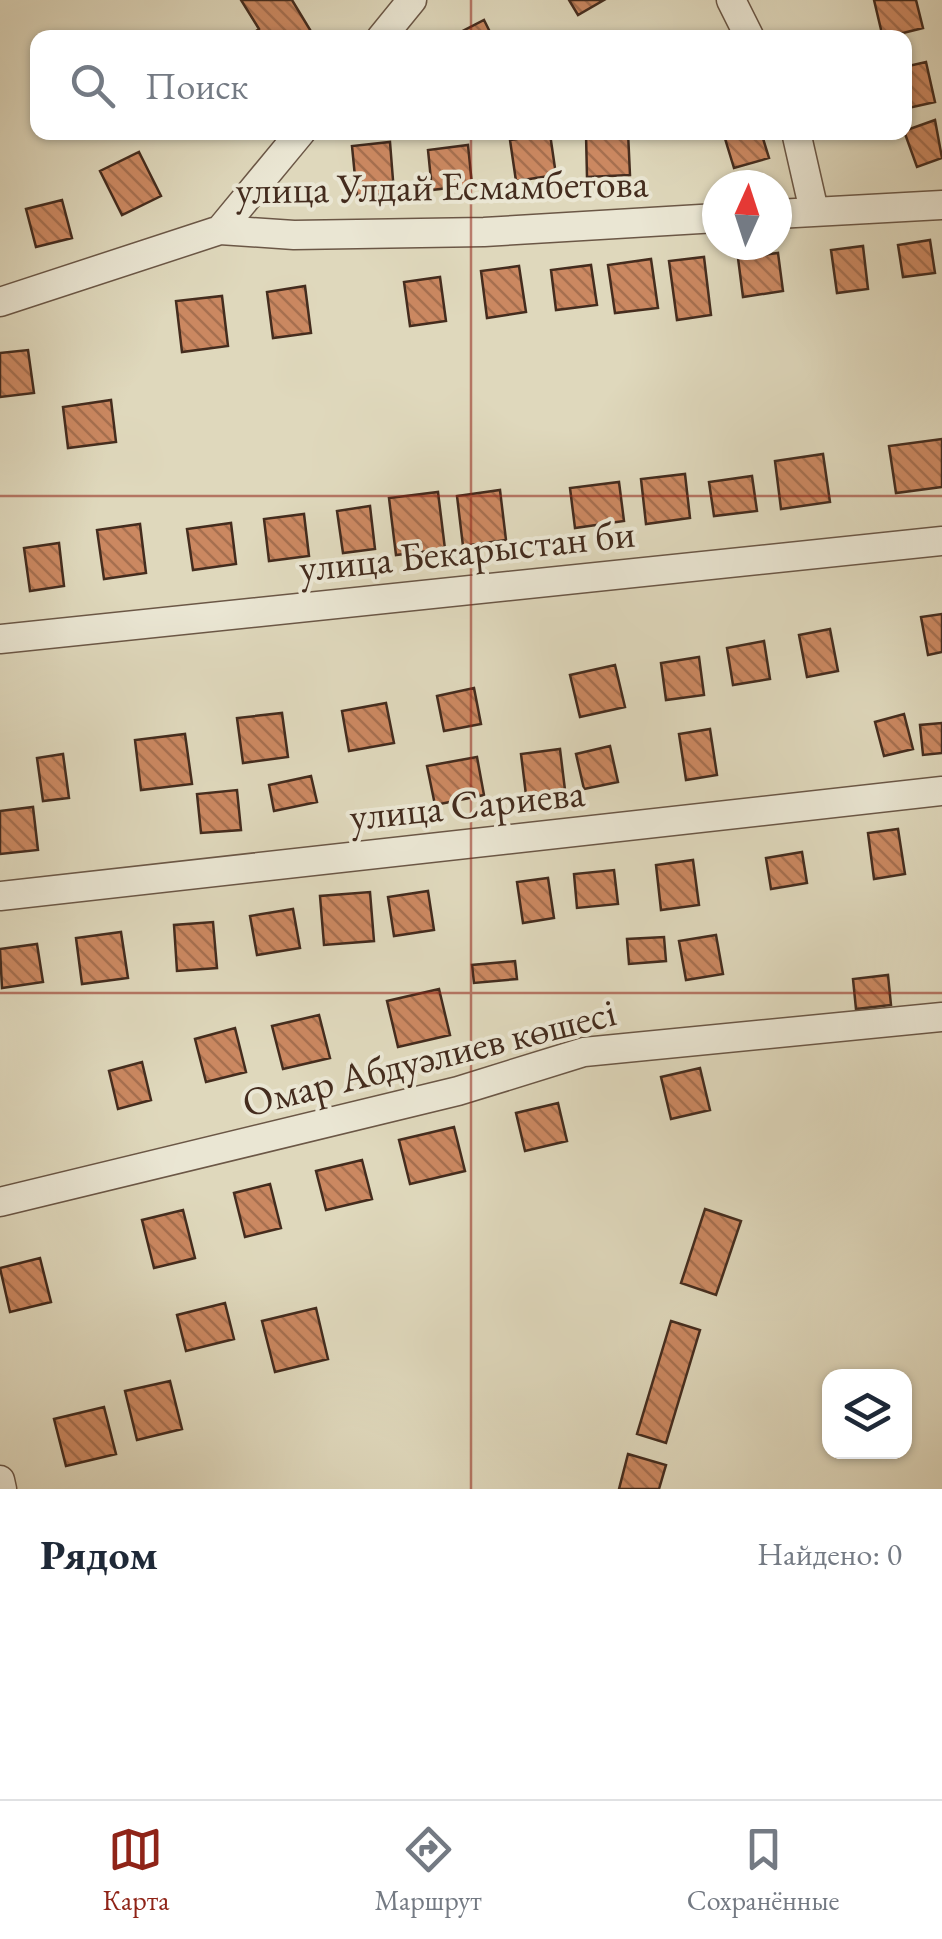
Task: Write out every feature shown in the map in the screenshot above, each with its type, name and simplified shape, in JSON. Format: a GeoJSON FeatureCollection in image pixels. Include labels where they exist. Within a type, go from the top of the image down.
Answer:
{"type":"FeatureCollection","features":[{"type":"Feature","properties":{"kind":"street"},"geometry":{"type":"LineString","coordinates":[[388,30],[412,0]]}},
{"type":"Feature","properties":{"kind":"street"},"geometry":{"type":"LineString","coordinates":[[731,0],[746,30]]}},
{"type":"Feature","properties":{"kind":"street"},"geometry":{"type":"LineString","coordinates":[[220,230],[294,140]]}},
{"type":"Feature","properties":{"kind":"street"},"geometry":{"type":"LineString","coordinates":[[798,140],[814,212]]}},
{"type":"Feature","properties":{"kind":"street"},"geometry":{"type":"LineString","coordinates":[[792,213],[942,204]]}},
{"type":"Feature","properties":{"kind":"street","name":"улица Улдай Есмамбетова"},"geometry":{"type":"LineString","coordinates":[[0,302],[220,230],[294,236],[484,232],[702,219]]}},
{"type":"Feature","properties":{"kind":"street","name":"улица Бекарыстан би"},"geometry":{"type":"LineString","coordinates":[[0,639],[942,541]]}},
{"type":"Feature","properties":{"kind":"street","name":"улица Сариева"},"geometry":{"type":"LineString","coordinates":[[0,896],[942,791]]}},
{"type":"Feature","properties":{"kind":"street","name":"Омар Абдуәлиев көшесі"},"geometry":{"type":"LineString","coordinates":[[0,1202],[458,1091],[584,1052],[942,1017]]}},
{"type":"Feature","properties":{"kind":"street"},"geometry":{"type":"LineString","coordinates":[[0,1480],[2,1489]]}},
{"type":"Feature","properties":{"kind":"building"},"geometry":{"type":"Polygon","coordinates":[[[241,0],[292,0],[310,30],[258,30],[241,0]]]}},
{"type":"Feature","properties":{"kind":"building"},"geometry":{"type":"Polygon","coordinates":[[[569,0],[604,0],[578,15],[569,0]]]}},
{"type":"Feature","properties":{"kind":"building"},"geometry":{"type":"Polygon","coordinates":[[[874,0],[916,0],[923,28],[881,30],[874,0]]]}},
{"type":"Feature","properties":{"kind":"building"},"geometry":{"type":"Polygon","coordinates":[[[484,20],[489,30],[465,30],[484,20]]]}},
{"type":"Feature","properties":{"kind":"building"},"geometry":{"type":"Polygon","coordinates":[[[926,62],[935,102],[912,107],[912,65],[926,62]]]}},
{"type":"Feature","properties":{"kind":"building"},"geometry":{"type":"Polygon","coordinates":[[[935,120],[942,158],[917,167],[907,140],[912,140],[912,128],[935,120]]]}},
{"type":"Feature","properties":{"kind":"building"},"geometry":{"type":"Polygon","coordinates":[[[510,140],[551,140],[556,175],[516,181],[510,140]]]}},
{"type":"Feature","properties":{"kind":"building"},"geometry":{"type":"Polygon","coordinates":[[[586,140],[628,140],[630,175],[587,177],[586,140]]]}},
{"type":"Feature","properties":{"kind":"building"},"geometry":{"type":"Polygon","coordinates":[[[725,140],[763,140],[769,158],[734,168],[725,140]]]}},
{"type":"Feature","properties":{"kind":"building"},"geometry":{"type":"Polygon","coordinates":[[[390,142],[394,193],[357,197],[352,146],[390,142]]]}},
{"type":"Feature","properties":{"kind":"building"},"geometry":{"type":"Polygon","coordinates":[[[468,145],[472,185],[432,190],[428,150],[468,145]]]}},
{"type":"Feature","properties":{"kind":"building"},"geometry":{"type":"Polygon","coordinates":[[[139,152],[161,196],[122,215],[100,171],[139,152]]]}},
{"type":"Feature","properties":{"kind":"building"},"geometry":{"type":"Polygon","coordinates":[[[62,200],[72,238],[36,247],[26,209],[62,200]]]}},
{"type":"Feature","properties":{"kind":"building"},"geometry":{"type":"Polygon","coordinates":[[[930,240],[935,273],[903,277],[898,245],[930,240]]]}},
{"type":"Feature","properties":{"kind":"building"},"geometry":{"type":"Polygon","coordinates":[[[863,246],[868,289],[837,293],[831,250],[863,246]]]}},
{"type":"Feature","properties":{"kind":"building"},"geometry":{"type":"Polygon","coordinates":[[[651,259],[658,308],[615,313],[608,265],[651,259]]]}},
{"type":"Feature","properties":{"kind":"building"},"geometry":{"type":"Polygon","coordinates":[[[704,260],[711,315],[677,320],[669,261],[704,260]]]}},
{"type":"Feature","properties":{"kind":"building"},"geometry":{"type":"Polygon","coordinates":[[[738,260],[779,260],[783,291],[743,297],[738,260]]]}},
{"type":"Feature","properties":{"kind":"building"},"geometry":{"type":"Polygon","coordinates":[[[591,265],[597,305],[556,310],[551,270],[591,265]]]}},
{"type":"Feature","properties":{"kind":"building"},"geometry":{"type":"Polygon","coordinates":[[[519,266],[526,312],[487,318],[481,271],[519,266]]]}},
{"type":"Feature","properties":{"kind":"building"},"geometry":{"type":"Polygon","coordinates":[[[440,277],[446,321],[410,326],[404,282],[440,277]]]}},
{"type":"Feature","properties":{"kind":"building"},"geometry":{"type":"Polygon","coordinates":[[[305,286],[311,333],[273,338],[267,292],[305,286]]]}},
{"type":"Feature","properties":{"kind":"building"},"geometry":{"type":"Polygon","coordinates":[[[222,296],[228,346],[182,352],[176,301],[222,296]]]}},
{"type":"Feature","properties":{"kind":"building"},"geometry":{"type":"Polygon","coordinates":[[[28,350],[34,393],[0,397],[0,353],[28,350]]]}},
{"type":"Feature","properties":{"kind":"building"},"geometry":{"type":"Polygon","coordinates":[[[111,400],[116,442],[68,448],[63,407],[111,400]]]}},
{"type":"Feature","properties":{"kind":"building"},"geometry":{"type":"Polygon","coordinates":[[[942,439],[942,487],[896,493],[889,446],[942,439]]]}},
{"type":"Feature","properties":{"kind":"building"},"geometry":{"type":"Polygon","coordinates":[[[823,454],[830,502],[781,509],[775,461],[823,454]]]}},
{"type":"Feature","properties":{"kind":"building"},"geometry":{"type":"Polygon","coordinates":[[[685,474],[690,518],[646,524],[641,479],[685,474]]]}},
{"type":"Feature","properties":{"kind":"building"},"geometry":{"type":"Polygon","coordinates":[[[752,476],[757,511],[714,516],[709,482],[752,476]]]}},
{"type":"Feature","properties":{"kind":"building"},"geometry":{"type":"Polygon","coordinates":[[[619,482],[624,521],[575,528],[570,488],[619,482]]]}},
{"type":"Feature","properties":{"kind":"building"},"geometry":{"type":"Polygon","coordinates":[[[500,490],[506,540],[463,546],[457,496],[500,490]]]}},
{"type":"Feature","properties":{"kind":"building"},"geometry":{"type":"Polygon","coordinates":[[[438,492],[445,549],[396,555],[389,498],[438,492]]]}},
{"type":"Feature","properties":{"kind":"building"},"geometry":{"type":"Polygon","coordinates":[[[370,506],[375,549],[343,553],[337,511],[370,506]]]}},
{"type":"Feature","properties":{"kind":"building"},"geometry":{"type":"Polygon","coordinates":[[[304,514],[309,556],[269,561],[264,519],[304,514]]]}},
{"type":"Feature","properties":{"kind":"building"},"geometry":{"type":"Polygon","coordinates":[[[231,523],[236,564],[193,570],[187,529],[231,523]]]}},
{"type":"Feature","properties":{"kind":"building"},"geometry":{"type":"Polygon","coordinates":[[[140,524],[146,573],[104,579],[97,530],[140,524]]]}},
{"type":"Feature","properties":{"kind":"building"},"geometry":{"type":"Polygon","coordinates":[[[59,543],[64,586],[30,591],[24,548],[59,543]]]}},
{"type":"Feature","properties":{"kind":"building"},"geometry":{"type":"Polygon","coordinates":[[[942,614],[942,652],[928,655],[921,617],[942,614]]]}},
{"type":"Feature","properties":{"kind":"building"},"geometry":{"type":"Polygon","coordinates":[[[830,629],[838,671],[807,677],[799,635],[830,629]]]}},
{"type":"Feature","properties":{"kind":"building"},"geometry":{"type":"Polygon","coordinates":[[[764,641],[770,679],[733,685],[727,648],[764,641]]]}},
{"type":"Feature","properties":{"kind":"building"},"geometry":{"type":"Polygon","coordinates":[[[699,657],[704,695],[666,700],[661,663],[699,657]]]}},
{"type":"Feature","properties":{"kind":"building"},"geometry":{"type":"Polygon","coordinates":[[[615,665],[625,707],[580,717],[570,675],[615,665]]]}},
{"type":"Feature","properties":{"kind":"building"},"geometry":{"type":"Polygon","coordinates":[[[474,688],[481,724],[444,731],[437,696],[474,688]]]}},
{"type":"Feature","properties":{"kind":"building"},"geometry":{"type":"Polygon","coordinates":[[[386,703],[394,743],[349,751],[342,711],[386,703]]]}},
{"type":"Feature","properties":{"kind":"building"},"geometry":{"type":"Polygon","coordinates":[[[282,713],[288,757],[243,763],[237,718],[282,713]]]}},
{"type":"Feature","properties":{"kind":"building"},"geometry":{"type":"Polygon","coordinates":[[[904,714],[913,749],[884,756],[875,722],[904,714]]]}},
{"type":"Feature","properties":{"kind":"building"},"geometry":{"type":"Polygon","coordinates":[[[942,723],[942,753],[923,755],[920,725],[942,723]]]}},
{"type":"Feature","properties":{"kind":"building"},"geometry":{"type":"Polygon","coordinates":[[[710,729],[717,775],[686,780],[679,734],[710,729]]]}},
{"type":"Feature","properties":{"kind":"building"},"geometry":{"type":"Polygon","coordinates":[[[185,734],[192,784],[141,790],[135,740],[185,734]]]}},
{"type":"Feature","properties":{"kind":"building"},"geometry":{"type":"Polygon","coordinates":[[[610,746],[618,782],[584,789],[576,754],[610,746]]]}},
{"type":"Feature","properties":{"kind":"building"},"geometry":{"type":"Polygon","coordinates":[[[560,749],[565,790],[526,795],[521,754],[560,749]]]}},
{"type":"Feature","properties":{"kind":"building"},"geometry":{"type":"Polygon","coordinates":[[[63,754],[69,798],[43,801],[37,758],[63,754]]]}},
{"type":"Feature","properties":{"kind":"building"},"geometry":{"type":"Polygon","coordinates":[[[477,757],[484,795],[435,805],[427,766],[477,757]]]}},
{"type":"Feature","properties":{"kind":"building"},"geometry":{"type":"Polygon","coordinates":[[[311,776],[317,802],[274,811],[269,785],[311,776]]]}},
{"type":"Feature","properties":{"kind":"building"},"geometry":{"type":"Polygon","coordinates":[[[237,790],[241,830],[201,833],[197,794],[237,790]]]}},
{"type":"Feature","properties":{"kind":"building"},"geometry":{"type":"Polygon","coordinates":[[[33,807],[38,850],[0,854],[0,811],[33,807]]]}},
{"type":"Feature","properties":{"kind":"building"},"geometry":{"type":"Polygon","coordinates":[[[898,829],[905,874],[874,879],[868,833],[898,829]]]}},
{"type":"Feature","properties":{"kind":"building"},"geometry":{"type":"Polygon","coordinates":[[[802,852],[807,883],[771,889],[766,858],[802,852]]]}},
{"type":"Feature","properties":{"kind":"building"},"geometry":{"type":"Polygon","coordinates":[[[693,860],[699,905],[661,910],[656,865],[693,860]]]}},
{"type":"Feature","properties":{"kind":"building"},"geometry":{"type":"Polygon","coordinates":[[[614,870],[618,904],[577,908],[574,874],[614,870]]]}},
{"type":"Feature","properties":{"kind":"building"},"geometry":{"type":"Polygon","coordinates":[[[548,878],[554,918],[523,923],[517,882],[548,878]]]}},
{"type":"Feature","properties":{"kind":"building"},"geometry":{"type":"Polygon","coordinates":[[[428,891],[434,930],[394,936],[388,897],[428,891]]]}},
{"type":"Feature","properties":{"kind":"building"},"geometry":{"type":"Polygon","coordinates":[[[370,892],[374,941],[324,945],[320,896],[370,892]]]}},
{"type":"Feature","properties":{"kind":"building"},"geometry":{"type":"Polygon","coordinates":[[[293,909],[300,948],[257,955],[250,916],[293,909]]]}},
{"type":"Feature","properties":{"kind":"building"},"geometry":{"type":"Polygon","coordinates":[[[213,922],[217,968],[177,971],[174,925],[213,922]]]}},
{"type":"Feature","properties":{"kind":"building"},"geometry":{"type":"Polygon","coordinates":[[[121,932],[128,978],[82,984],[76,938],[121,932]]]}},
{"type":"Feature","properties":{"kind":"building"},"geometry":{"type":"Polygon","coordinates":[[[716,935],[723,974],[686,980],[679,941],[716,935]]]}},
{"type":"Feature","properties":{"kind":"building"},"geometry":{"type":"Polygon","coordinates":[[[664,937],[666,961],[629,964],[627,939],[664,937]]]}},
{"type":"Feature","properties":{"kind":"building"},"geometry":{"type":"Polygon","coordinates":[[[37,944],[43,982],[2,988],[0,949],[37,944]]]}},
{"type":"Feature","properties":{"kind":"building"},"geometry":{"type":"Polygon","coordinates":[[[515,961],[517,979],[474,983],[472,965],[515,961]]]}},
{"type":"Feature","properties":{"kind":"building"},"geometry":{"type":"Polygon","coordinates":[[[888,975],[891,1005],[856,1009],[853,979],[888,975]]]}},
{"type":"Feature","properties":{"kind":"building"},"geometry":{"type":"Polygon","coordinates":[[[439,989],[450,1035],[398,1047],[387,1001],[439,989]]]}},
{"type":"Feature","properties":{"kind":"building"},"geometry":{"type":"Polygon","coordinates":[[[319,1015],[330,1058],[283,1069],[272,1026],[319,1015]]]}},
{"type":"Feature","properties":{"kind":"building"},"geometry":{"type":"Polygon","coordinates":[[[235,1028],[246,1072],[206,1082],[195,1039],[235,1028]]]}},
{"type":"Feature","properties":{"kind":"building"},"geometry":{"type":"Polygon","coordinates":[[[142,1062],[151,1100],[118,1109],[109,1071],[142,1062]]]}},
{"type":"Feature","properties":{"kind":"building"},"geometry":{"type":"Polygon","coordinates":[[[700,1068],[710,1110],[671,1119],[661,1077],[700,1068]]]}},
{"type":"Feature","properties":{"kind":"building"},"geometry":{"type":"Polygon","coordinates":[[[558,1103],[567,1141],[525,1151],[516,1113],[558,1103]]]}},
{"type":"Feature","properties":{"kind":"building"},"geometry":{"type":"Polygon","coordinates":[[[454,1127],[465,1171],[410,1184],[399,1140],[454,1127]]]}},
{"type":"Feature","properties":{"kind":"building"},"geometry":{"type":"Polygon","coordinates":[[[362,1160],[372,1199],[326,1210],[316,1171],[362,1160]]]}},
{"type":"Feature","properties":{"kind":"building"},"geometry":{"type":"Polygon","coordinates":[[[270,1184],[281,1228],[245,1237],[234,1193],[270,1184]]]}},
{"type":"Feature","properties":{"kind":"building"},"geometry":{"type":"Polygon","coordinates":[[[705,1209],[741,1221],[716,1295],[681,1283],[705,1209]]]}},
{"type":"Feature","properties":{"kind":"building"},"geometry":{"type":"Polygon","coordinates":[[[183,1210],[195,1258],[154,1268],[142,1220],[183,1210]]]}},
{"type":"Feature","properties":{"kind":"building"},"geometry":{"type":"Polygon","coordinates":[[[40,1258],[51,1302],[10,1312],[0,1268],[40,1258]]]}},
{"type":"Feature","properties":{"kind":"building"},"geometry":{"type":"Polygon","coordinates":[[[225,1303],[234,1339],[186,1351],[177,1315],[225,1303]]]}},
{"type":"Feature","properties":{"kind":"building"},"geometry":{"type":"Polygon","coordinates":[[[316,1308],[328,1359],[275,1372],[262,1321],[316,1308]]]}},
{"type":"Feature","properties":{"kind":"building"},"geometry":{"type":"Polygon","coordinates":[[[671,1321],[700,1330],[666,1443],[637,1434],[671,1321]]]}},
{"type":"Feature","properties":{"kind":"building"},"geometry":{"type":"Polygon","coordinates":[[[170,1381],[182,1429],[137,1440],[125,1391],[170,1381]]]}},
{"type":"Feature","properties":{"kind":"building"},"geometry":{"type":"Polygon","coordinates":[[[104,1407],[116,1454],[66,1466],[54,1419],[104,1407]]]}},
{"type":"Feature","properties":{"kind":"building"},"geometry":{"type":"Polygon","coordinates":[[[628,1454],[666,1465],[659,1489],[619,1489],[628,1454]]]}}]}
